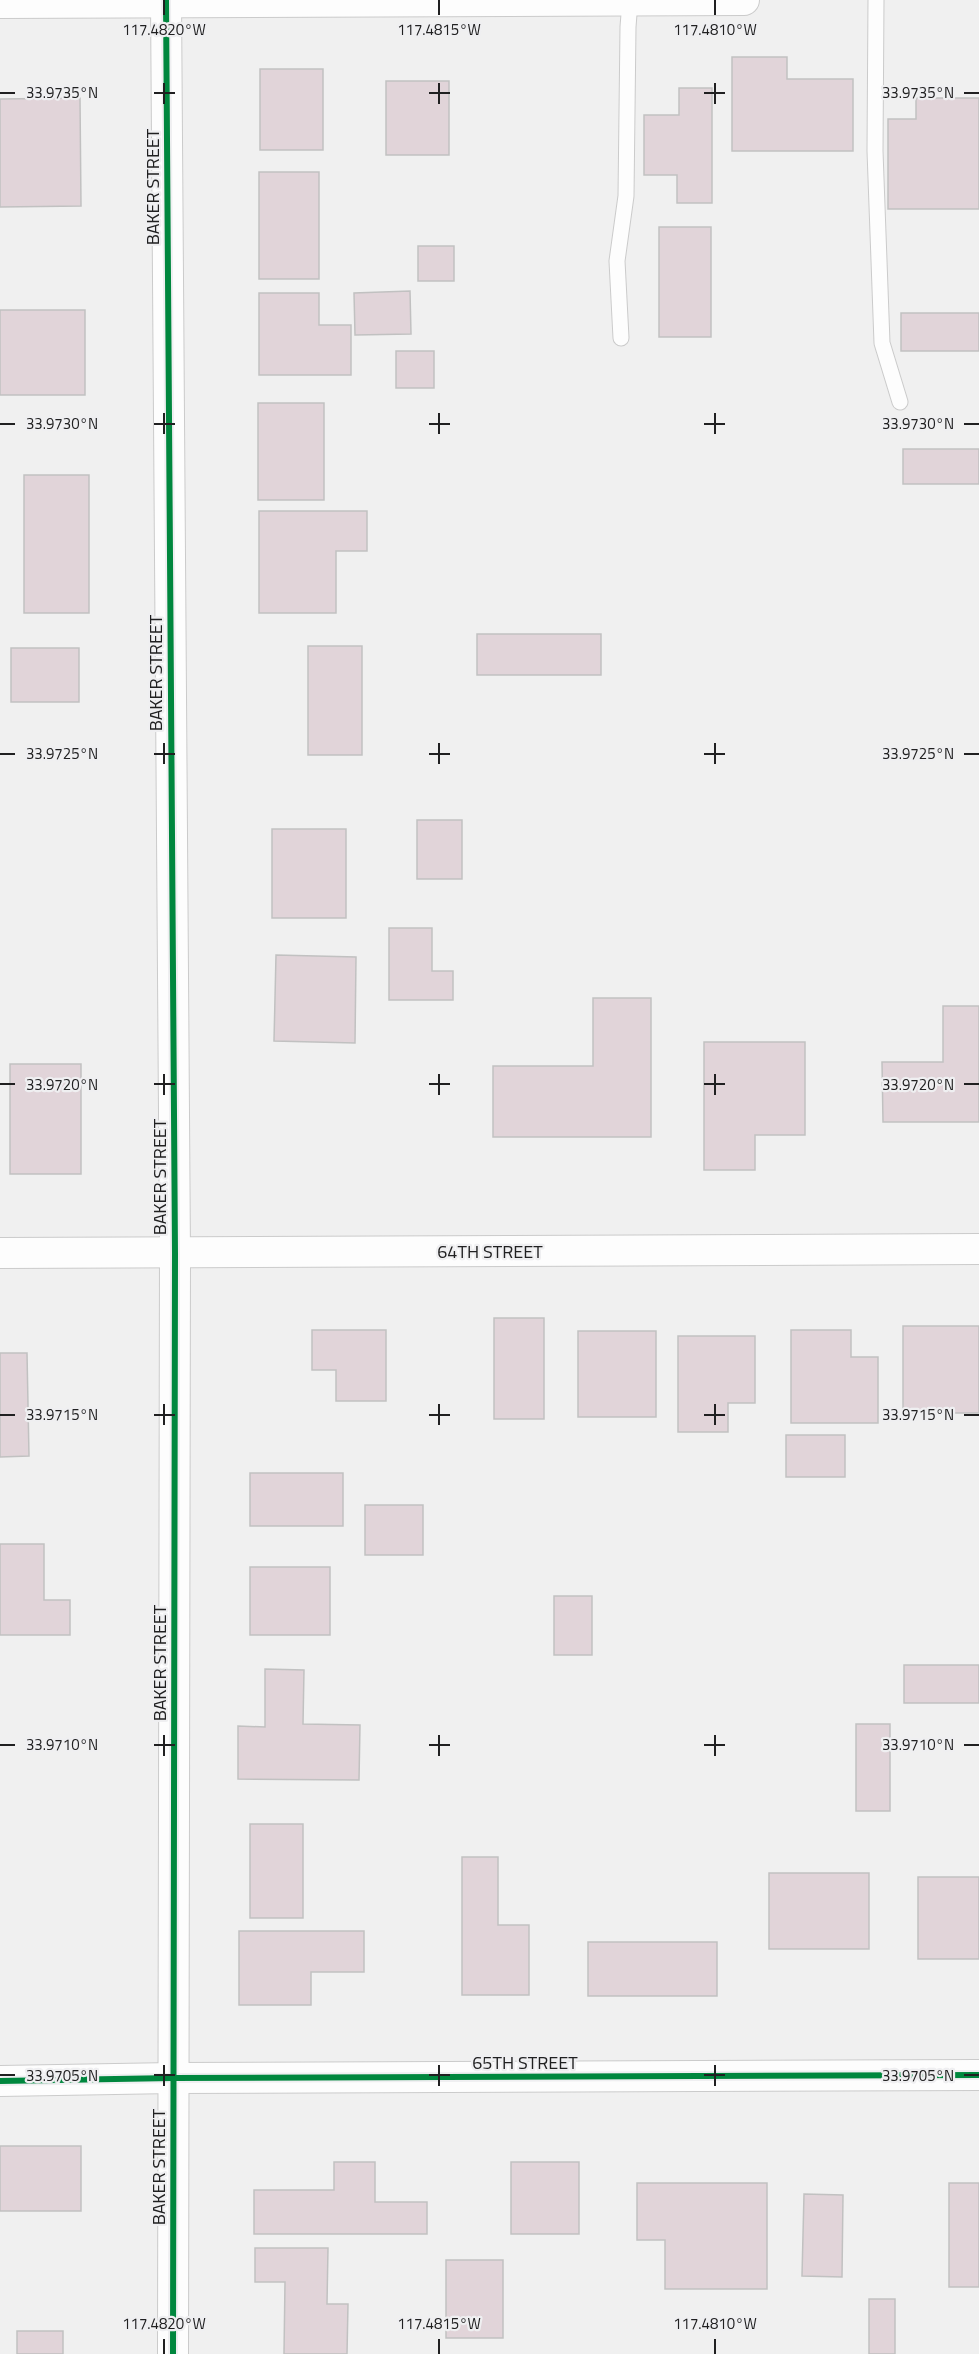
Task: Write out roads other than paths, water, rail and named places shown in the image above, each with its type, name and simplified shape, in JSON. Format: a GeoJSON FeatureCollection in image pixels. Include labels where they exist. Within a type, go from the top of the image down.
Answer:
{"type":"FeatureCollection","features":[{"type":"Feature","properties":{"kind":"street"},"geometry":{"type":"LineString","coordinates":[[0,3],[744,0]]}},
{"type":"Feature","properties":{"kind":"street","name":"BAKER STREET"},"geometry":{"type":"LineString","coordinates":[[166,2],[175,1253],[173,2354]]}},
{"type":"Feature","properties":{"kind":"street","name":"64TH STREET"},"geometry":{"type":"LineString","coordinates":[[0,1253],[979,1249]]}},
{"type":"Feature","properties":{"kind":"street","name":"65TH STREET"},"geometry":{"type":"LineString","coordinates":[[0,2081],[173,2078],[979,2075]]}},
{"type":"Feature","properties":{"kind":"lane"},"geometry":{"type":"LineString","coordinates":[[876,0],[875,151],[882,343],[900,402]]}},
{"type":"Feature","properties":{"kind":"lane"},"geometry":{"type":"LineString","coordinates":[[621,338],[617,261],[626,196],[630,1]]}}]}
